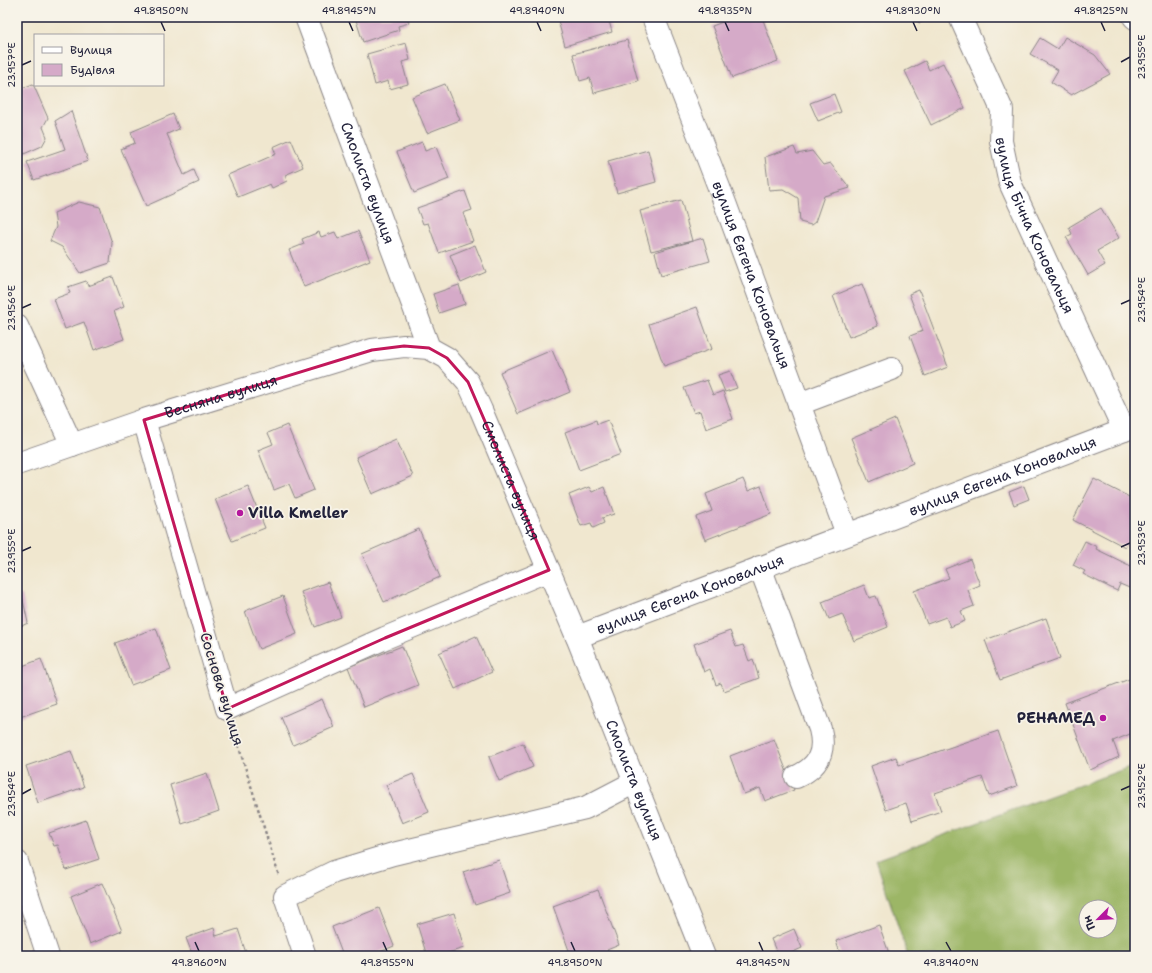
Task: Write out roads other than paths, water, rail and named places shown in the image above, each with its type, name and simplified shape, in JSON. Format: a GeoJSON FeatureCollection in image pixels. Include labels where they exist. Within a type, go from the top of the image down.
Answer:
{"type":"FeatureCollection","features":[{"type":"Feature","properties":{"kind":"street","name":"Смолиста вулиця"},"geometry":{"type":"LineString","coordinates":[[306,17],[429,348],[447,358],[468,382],[577,637],[704,956]]}},
{"type":"Feature","properties":{"kind":"street","name":"вулиця Євгена Коновальця"},"geometry":{"type":"LineString","coordinates":[[653,17],[725,203],[847,534]]}},
{"type":"Feature","properties":{"kind":"street","name":"вулиця Бічна Коновальця"},"geometry":{"type":"LineString","coordinates":[[960,17],[1002,110],[1001,141],[1010,183],[1129,428]]}},
{"type":"Feature","properties":{"kind":"street"},"geometry":{"type":"LineString","coordinates":[[17,326],[72,445]]}},
{"type":"Feature","properties":{"kind":"street","name":"Весняна вулиця"},"geometry":{"type":"LineString","coordinates":[[17,464],[144,420],[372,350],[404,346],[429,348]]}},
{"type":"Feature","properties":{"kind":"street"},"geometry":{"type":"LineString","coordinates":[[799,404],[892,369]]}},
{"type":"Feature","properties":{"kind":"street","name":"Соснова вулиця"},"geometry":{"type":"LineString","coordinates":[[144,420],[227,709],[385,638],[549,570]]}},
{"type":"Feature","properties":{"kind":"street","name":"вулиця Євгена Коновальця"},"geometry":{"type":"LineString","coordinates":[[577,637],[1129,428]]}},
{"type":"Feature","properties":{"kind":"street"},"geometry":{"type":"LineString","coordinates":[[760,567],[820,729],[822,739],[820,753],[814,766],[796,777]]}},
{"type":"Feature","properties":{"kind":"street"},"geometry":{"type":"LineString","coordinates":[[305,956],[285,896],[334,872],[393,854],[585,808],[635,782]]}},
{"type":"Feature","properties":{"kind":"street"},"geometry":{"type":"LineString","coordinates":[[17,862],[48,956]]}},
{"type":"Feature","properties":{"kind":"place","name":"Villa Kmeller"},"geometry":{"type":"Point","coordinates":[240,513]}},
{"type":"Feature","properties":{"kind":"place","name":"РЕНАМЕД"},"geometry":{"type":"Point","coordinates":[1103,718]}}]}
